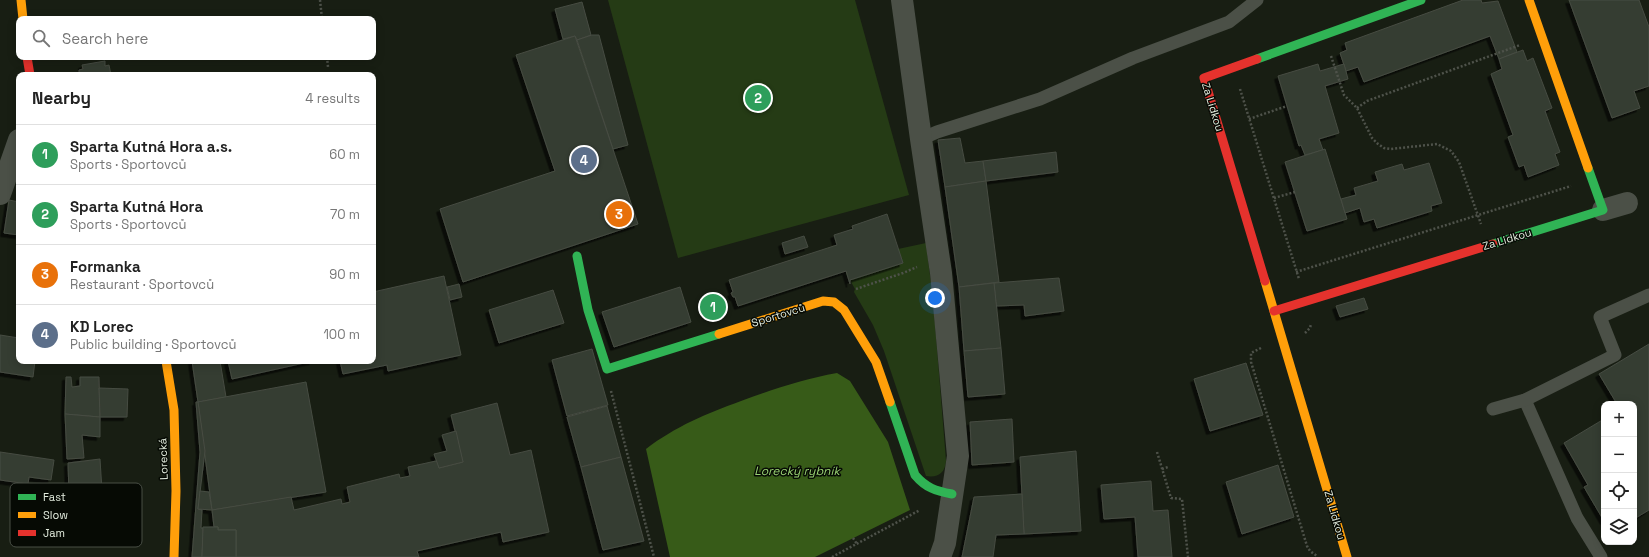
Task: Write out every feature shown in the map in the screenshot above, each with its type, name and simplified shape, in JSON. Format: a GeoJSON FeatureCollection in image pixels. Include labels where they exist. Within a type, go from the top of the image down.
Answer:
{"type":"FeatureCollection","features":[{"type":"Feature","properties":{"kind":"street"},"geometry":{"type":"LineString","coordinates":[[21,0],[23,16]]}},
{"type":"Feature","properties":{"kind":"street"},"geometry":{"type":"LineString","coordinates":[[902,0],[920,139],[942,281],[958,456],[944,493],[945,543],[940,557]]}},
{"type":"Feature","properties":{"kind":"street","name":"Za Lidkou"},"geometry":{"type":"LineString","coordinates":[[1347,557],[1204,78],[1421,0]]}},
{"type":"Feature","properties":{"kind":"street"},"geometry":{"type":"LineString","coordinates":[[1529,0],[1603,210]]}},
{"type":"Feature","properties":{"kind":"street"},"geometry":{"type":"LineString","coordinates":[[28,60],[30,72]]}},
{"type":"Feature","properties":{"kind":"street"},"geometry":{"type":"LineString","coordinates":[[0,194],[16,149]]}},
{"type":"Feature","properties":{"kind":"street","name":"Za Lidkou"},"geometry":{"type":"LineString","coordinates":[[1274,311],[1627,202]]}},
{"type":"Feature","properties":{"kind":"street"},"geometry":{"type":"LineString","coordinates":[[576,256],[588,310],[607,369]]}},
{"type":"Feature","properties":{"kind":"street"},"geometry":{"type":"LineString","coordinates":[[823,301],[834,302],[844,310],[876,362],[915,475],[924,487],[944,493]]}},
{"type":"Feature","properties":{"kind":"street","name":"Sportovců"},"geometry":{"type":"LineString","coordinates":[[607,369],[823,301]]}},
{"type":"Feature","properties":{"kind":"street","name":"Lorecká"},"geometry":{"type":"LineString","coordinates":[[166,364],[174,410],[176,491],[174,557]]}},
{"type":"Feature","properties":{"kind":"lane"},"geometry":{"type":"LineString","coordinates":[[920,139],[937,132],[1040,99],[1133,58],[1229,22],[1257,0]]}},
{"type":"Feature","properties":{"kind":"lane"},"geometry":{"type":"LineString","coordinates":[[1493,409],[1525,400],[1615,355],[1600,316],[1649,295]]}},
{"type":"Feature","properties":{"kind":"lane"},"geometry":{"type":"LineString","coordinates":[[1525,400],[1577,518],[1601,557]]}},
{"type":"Feature","properties":{"kind":"path"},"geometry":{"type":"LineString","coordinates":[[320,0],[322,16]]}},
{"type":"Feature","properties":{"kind":"path"},"geometry":{"type":"LineString","coordinates":[[1323,35],[1344,95],[1357,108],[1372,138],[1384,148],[1398,149],[1437,144],[1445,146],[1451,151],[1459,162],[1478,215],[1487,246]]}},
{"type":"Feature","properties":{"kind":"path"},"geometry":{"type":"LineString","coordinates":[[1357,108],[1367,101],[1518,45]]}},
{"type":"Feature","properties":{"kind":"path"},"geometry":{"type":"LineString","coordinates":[[327,60],[328,67]]}},
{"type":"Feature","properties":{"kind":"path"},"geometry":{"type":"LineString","coordinates":[[1234,67],[1306,302]]}},
{"type":"Feature","properties":{"kind":"path"},"geometry":{"type":"LineString","coordinates":[[1249,119],[1287,106]]}},
{"type":"Feature","properties":{"kind":"path"},"geometry":{"type":"LineString","coordinates":[[1296,272],[1592,179]]}},
{"type":"Feature","properties":{"kind":"path"},"geometry":{"type":"LineString","coordinates":[[1274,198],[1295,192]]}},
{"type":"Feature","properties":{"kind":"path"},"geometry":{"type":"LineString","coordinates":[[823,301],[903,273],[918,266],[936,244]]}},
{"type":"Feature","properties":{"kind":"path"},"geometry":{"type":"LineString","coordinates":[[607,369],[654,557]]}},
{"type":"Feature","properties":{"kind":"path"},"geometry":{"type":"LineString","coordinates":[[1157,452],[1171,498],[1182,499],[1188,557]]}},
{"type":"Feature","properties":{"kind":"path"},"geometry":{"type":"LineString","coordinates":[[1162,469],[1168,467]]}},
{"type":"Feature","properties":{"kind":"path"},"geometry":{"type":"LineString","coordinates":[[832,557],[924,508],[944,493]]}},
{"type":"Feature","properties":{"kind":"path"},"geometry":{"type":"LineString","coordinates":[[854,538],[857,544]]}},
{"type":"Feature","properties":{"kind":"shaded area"},"geometry":{"type":"Polygon","coordinates":[[[608,0],[855,0],[909,195],[678,258],[608,0]]]}},
{"type":"Feature","properties":{"kind":"shaded area"},"geometry":{"type":"Polygon","coordinates":[[[926,243],[933,299],[946,461],[942,472],[934,476],[926,476],[884,351],[873,325],[854,292],[855,289],[850,280],[903,263],[898,249],[926,243]]]}},
{"type":"Feature","properties":{"kind":"water","name":"Lorecký rybník"},"geometry":{"type":"Polygon","coordinates":[[[837,373],[850,381],[888,442],[910,510],[815,557],[670,557],[646,449],[680,427],[716,411],[789,385],[837,373]]]}},
{"type":"Feature","properties":{"kind":"building"},"geometry":{"type":"Polygon","coordinates":[[[1463,0],[1481,0],[1482,3],[1498,1],[1517,52],[1499,59],[1490,36],[1364,82],[1358,67],[1346,71],[1340,53],[1347,50],[1345,43],[1463,0]]]}},
{"type":"Feature","properties":{"kind":"building"},"geometry":{"type":"Polygon","coordinates":[[[1569,0],[1639,0],[1649,27],[1649,86],[1634,91],[1640,108],[1612,118],[1569,0]]]}},
{"type":"Feature","properties":{"kind":"building"},"geometry":{"type":"Polygon","coordinates":[[[582,2],[591,35],[577,40],[575,36],[563,39],[555,9],[582,2]]]}},
{"type":"Feature","properties":{"kind":"building"},"geometry":{"type":"Polygon","coordinates":[[[592,35],[599,35],[628,145],[613,149],[577,40],[592,35]]]}},
{"type":"Feature","properties":{"kind":"building"},"geometry":{"type":"Polygon","coordinates":[[[575,36],[638,224],[463,282],[440,209],[555,171],[516,55],[575,36]]]}},
{"type":"Feature","properties":{"kind":"building"},"geometry":{"type":"Polygon","coordinates":[[[1523,50],[1527,61],[1533,58],[1552,108],[1545,111],[1560,152],[1555,154],[1559,165],[1528,177],[1524,165],[1519,167],[1508,137],[1513,135],[1491,74],[1502,69],[1499,59],[1523,50]]]}},
{"type":"Feature","properties":{"kind":"building"},"geometry":{"type":"Polygon","coordinates":[[[105,61],[105,66],[109,65],[110,72],[79,72],[79,70],[83,69],[82,65],[105,61]]]}},
{"type":"Feature","properties":{"kind":"building"},"geometry":{"type":"Polygon","coordinates":[[[1318,64],[1320,71],[1344,64],[1348,79],[1325,86],[1339,133],[1319,139],[1323,150],[1305,155],[1301,145],[1299,146],[1278,76],[1318,64]]]}},
{"type":"Feature","properties":{"kind":"building"},"geometry":{"type":"Polygon","coordinates":[[[960,138],[965,163],[983,161],[986,181],[945,187],[938,140],[960,138]]]}},
{"type":"Feature","properties":{"kind":"building"},"geometry":{"type":"Polygon","coordinates":[[[1325,149],[1347,219],[1307,231],[1285,162],[1325,149]]]}},
{"type":"Feature","properties":{"kind":"building"},"geometry":{"type":"Polygon","coordinates":[[[1056,152],[1058,172],[986,181],[983,161],[1056,152]]]}},
{"type":"Feature","properties":{"kind":"building"},"geometry":{"type":"Polygon","coordinates":[[[1429,163],[1442,203],[1431,206],[1432,211],[1377,228],[1374,219],[1364,222],[1360,208],[1345,213],[1341,199],[1356,195],[1354,188],[1378,181],[1375,172],[1402,164],[1404,170],[1429,163]]]}},
{"type":"Feature","properties":{"kind":"building"},"geometry":{"type":"Polygon","coordinates":[[[986,181],[999,282],[959,287],[945,187],[986,181]]]}},
{"type":"Feature","properties":{"kind":"building"},"geometry":{"type":"Polygon","coordinates":[[[9,200],[16,201],[16,235],[4,233],[9,200]]]}},
{"type":"Feature","properties":{"kind":"building"},"geometry":{"type":"Polygon","coordinates":[[[887,214],[903,263],[850,280],[850,284],[846,271],[738,306],[735,297],[733,297],[731,293],[733,292],[729,280],[837,245],[834,235],[853,229],[852,226],[887,214]]]}},
{"type":"Feature","properties":{"kind":"building"},"geometry":{"type":"Polygon","coordinates":[[[804,236],[808,247],[785,254],[782,243],[804,236]]]}},
{"type":"Feature","properties":{"kind":"building"},"geometry":{"type":"Polygon","coordinates":[[[444,276],[461,355],[388,371],[387,365],[343,374],[341,364],[376,364],[376,291],[444,276]]]}},
{"type":"Feature","properties":{"kind":"building"},"geometry":{"type":"Polygon","coordinates":[[[1059,278],[1064,311],[1025,316],[1024,305],[996,306],[994,283],[1059,278]]]}},
{"type":"Feature","properties":{"kind":"building"},"geometry":{"type":"Polygon","coordinates":[[[994,283],[1001,348],[964,351],[959,287],[994,283]]]}},
{"type":"Feature","properties":{"kind":"building"},"geometry":{"type":"Polygon","coordinates":[[[459,284],[462,297],[450,300],[447,287],[459,284]]]}},
{"type":"Feature","properties":{"kind":"building"},"geometry":{"type":"Polygon","coordinates":[[[680,287],[691,322],[614,347],[602,312],[680,287]]]}},
{"type":"Feature","properties":{"kind":"building"},"geometry":{"type":"Polygon","coordinates":[[[553,290],[564,323],[499,343],[489,310],[553,290]]]}},
{"type":"Feature","properties":{"kind":"building"},"geometry":{"type":"Polygon","coordinates":[[[1364,298],[1368,309],[1340,317],[1336,306],[1364,298]]]}},
{"type":"Feature","properties":{"kind":"building"},"geometry":{"type":"Polygon","coordinates":[[[0,335],[16,338],[16,364],[35,364],[33,377],[0,372],[0,335]]]}},
{"type":"Feature","properties":{"kind":"building"},"geometry":{"type":"Polygon","coordinates":[[[1649,344],[1649,510],[1637,517],[1637,401],[1615,401],[1599,374],[1649,344]]]}},
{"type":"Feature","properties":{"kind":"building"},"geometry":{"type":"Polygon","coordinates":[[[1001,348],[1005,394],[968,397],[964,351],[1001,348]]]}},
{"type":"Feature","properties":{"kind":"building"},"geometry":{"type":"Polygon","coordinates":[[[592,349],[608,405],[567,416],[552,360],[592,349]]]}},
{"type":"Feature","properties":{"kind":"building"},"geometry":{"type":"Polygon","coordinates":[[[1246,363],[1263,415],[1210,431],[1194,379],[1246,363]]]}},
{"type":"Feature","properties":{"kind":"building"},"geometry":{"type":"Polygon","coordinates":[[[192,364],[220,364],[226,397],[198,402],[192,364]]]}},
{"type":"Feature","properties":{"kind":"building"},"geometry":{"type":"Polygon","coordinates":[[[229,364],[300,364],[232,379],[229,364]]]}},
{"type":"Feature","properties":{"kind":"building"},"geometry":{"type":"Polygon","coordinates":[[[66,377],[71,377],[72,387],[80,386],[80,377],[99,377],[100,417],[65,414],[66,377]]]}},
{"type":"Feature","properties":{"kind":"building"},"geometry":{"type":"Polygon","coordinates":[[[306,382],[326,492],[212,510],[198,402],[306,382]]]}},
{"type":"Feature","properties":{"kind":"building"},"geometry":{"type":"Polygon","coordinates":[[[99,388],[128,389],[127,417],[100,417],[99,388]]]}},
{"type":"Feature","properties":{"kind":"building"},"geometry":{"type":"Polygon","coordinates":[[[196,402],[198,402],[205,451],[198,509],[202,510],[202,557],[192,557],[200,452],[196,402]]]}},
{"type":"Feature","properties":{"kind":"building"},"geometry":{"type":"Polygon","coordinates":[[[497,403],[510,455],[531,450],[549,532],[503,542],[501,532],[417,551],[419,557],[236,557],[236,530],[218,530],[218,527],[214,527],[212,510],[291,497],[294,510],[341,499],[342,504],[350,502],[347,487],[399,474],[400,478],[410,476],[408,467],[438,461],[439,468],[463,462],[451,415],[497,403]]]}},
{"type":"Feature","properties":{"kind":"building"},"geometry":{"type":"Polygon","coordinates":[[[607,406],[621,457],[581,467],[567,417],[607,406]]]}},
{"type":"Feature","properties":{"kind":"building"},"geometry":{"type":"Polygon","coordinates":[[[65,414],[100,417],[100,437],[82,435],[84,458],[67,459],[65,414]]]}},
{"type":"Feature","properties":{"kind":"building"},"geometry":{"type":"Polygon","coordinates":[[[1012,419],[1014,462],[972,465],[970,422],[1012,419]]]}},
{"type":"Feature","properties":{"kind":"building"},"geometry":{"type":"Polygon","coordinates":[[[1601,421],[1601,516],[1584,487],[1588,485],[1564,443],[1601,421]]]}},
{"type":"Feature","properties":{"kind":"building"},"geometry":{"type":"Polygon","coordinates":[[[456,431],[463,462],[439,468],[434,454],[447,451],[442,435],[456,431]]]}},
{"type":"Feature","properties":{"kind":"building"},"geometry":{"type":"Polygon","coordinates":[[[1076,451],[1081,531],[1024,534],[1020,457],[1076,451]]]}},
{"type":"Feature","properties":{"kind":"building"},"geometry":{"type":"Polygon","coordinates":[[[0,452],[54,460],[51,480],[29,477],[28,483],[21,483],[0,480],[0,452]]]}},
{"type":"Feature","properties":{"kind":"building"},"geometry":{"type":"Polygon","coordinates":[[[621,457],[644,541],[603,550],[581,467],[621,457]]]}},
{"type":"Feature","properties":{"kind":"building"},"geometry":{"type":"Polygon","coordinates":[[[100,459],[102,483],[69,483],[68,463],[100,459]]]}},
{"type":"Feature","properties":{"kind":"building"},"geometry":{"type":"Polygon","coordinates":[[[1278,465],[1294,517],[1242,534],[1226,482],[1278,465]]]}},
{"type":"Feature","properties":{"kind":"building"},"geometry":{"type":"Polygon","coordinates":[[[1151,481],[1153,511],[1168,510],[1172,557],[1138,557],[1135,517],[1104,519],[1101,485],[1151,481]]]}},
{"type":"Feature","properties":{"kind":"building"},"geometry":{"type":"Polygon","coordinates":[[[200,491],[209,492],[212,510],[198,509],[200,491]]]}},
{"type":"Feature","properties":{"kind":"building"},"geometry":{"type":"Polygon","coordinates":[[[1022,494],[1024,534],[996,535],[993,557],[962,557],[974,497],[1022,494]]]}},
{"type":"Feature","properties":{"kind":"building"},"geometry":{"type":"Polygon","coordinates":[[[203,527],[218,527],[218,530],[236,530],[236,557],[202,557],[203,527]]]}},
{"type":"Feature","properties":{"kind":"traffic: fast"},"geometry":{"type":"LineString","coordinates":[[1257,59],[1421,0]]}},
{"type":"Feature","properties":{"kind":"traffic: fast"},"geometry":{"type":"LineString","coordinates":[[1493,244],[1603,210],[1588,168]]}},
{"type":"Feature","properties":{"kind":"traffic: fast"},"geometry":{"type":"LineString","coordinates":[[577,256],[588,310],[607,369],[719,334]]}},
{"type":"Feature","properties":{"kind":"traffic: fast"},"geometry":{"type":"LineString","coordinates":[[890,402],[915,475],[923,483],[932,488],[941,492],[952,494]]}},
{"type":"Feature","properties":{"kind":"traffic: slow"},"geometry":{"type":"LineString","coordinates":[[21,0],[23,16]]}},
{"type":"Feature","properties":{"kind":"traffic: slow"},"geometry":{"type":"LineString","coordinates":[[1529,0],[1588,168]]}},
{"type":"Feature","properties":{"kind":"traffic: slow"},"geometry":{"type":"LineString","coordinates":[[1265,281],[1347,557]]}},
{"type":"Feature","properties":{"kind":"traffic: slow"},"geometry":{"type":"LineString","coordinates":[[719,334],[823,301],[834,302],[844,310],[876,362],[890,402]]}},
{"type":"Feature","properties":{"kind":"traffic: slow"},"geometry":{"type":"LineString","coordinates":[[166,364],[174,410],[176,491],[174,557]]}},
{"type":"Feature","properties":{"kind":"traffic: jam"},"geometry":{"type":"LineString","coordinates":[[1257,59],[1204,78],[1265,281]]}},
{"type":"Feature","properties":{"kind":"traffic: jam"},"geometry":{"type":"LineString","coordinates":[[28,60],[30,72]]}},
{"type":"Feature","properties":{"kind":"traffic: jam"},"geometry":{"type":"LineString","coordinates":[[1274,311],[1493,244]]}},
{"type":"Feature","properties":{"kind":"place","name":"Sparta Kutná Hora"},"geometry":{"type":"Point","coordinates":[758,98]}},
{"type":"Feature","properties":{"kind":"place","name":"KD Lorec"},"geometry":{"type":"Point","coordinates":[584,160]}},
{"type":"Feature","properties":{"kind":"place","name":"Formanka"},"geometry":{"type":"Point","coordinates":[619,214]}},
{"type":"Feature","properties":{"kind":"place","name":"Sparta Kutná Hora a.s."},"geometry":{"type":"Point","coordinates":[713,307]}}]}
